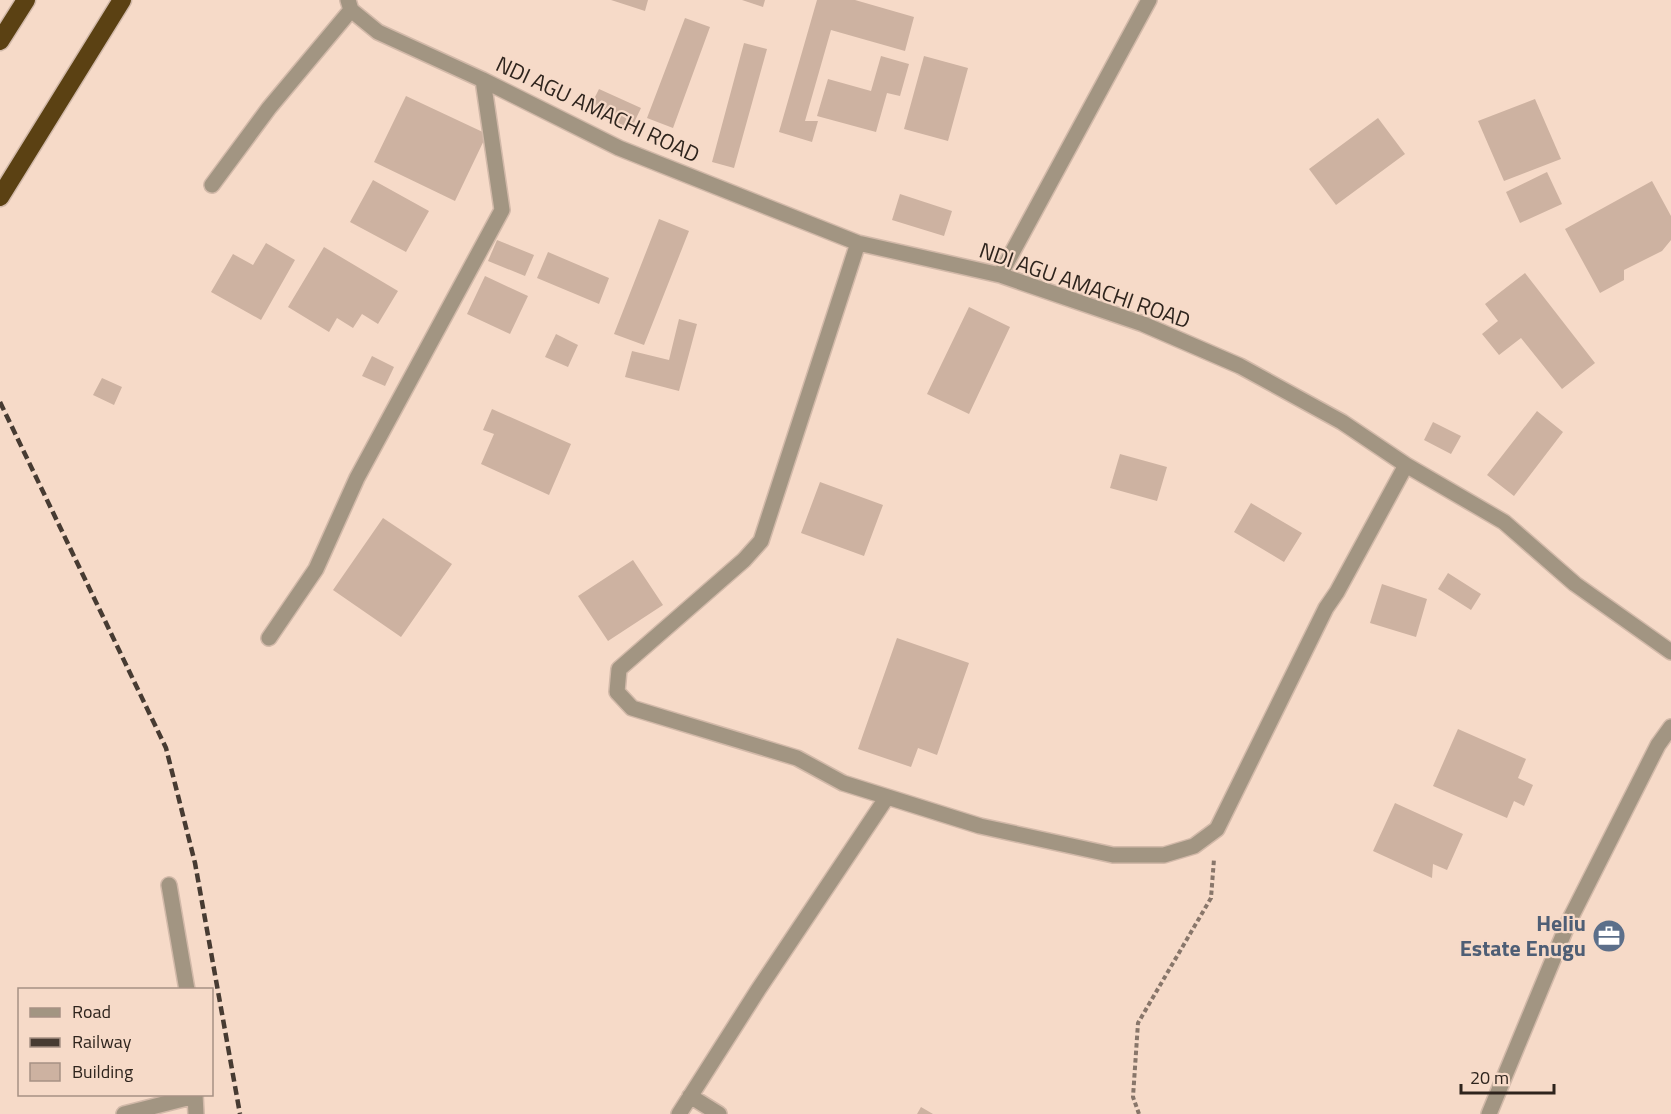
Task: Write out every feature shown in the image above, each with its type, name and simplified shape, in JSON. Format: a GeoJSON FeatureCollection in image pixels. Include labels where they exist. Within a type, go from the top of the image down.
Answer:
{"type":"FeatureCollection","features":[{"type":"Feature","properties":{"kind":"highway"},"geometry":{"type":"LineString","coordinates":[[0,41],[26,0]]}},
{"type":"Feature","properties":{"kind":"highway"},"geometry":{"type":"LineString","coordinates":[[0,197],[122,0]]}},
{"type":"Feature","properties":{"kind":"street"},"geometry":{"type":"LineString","coordinates":[[1000,275],[1149,0]]}},
{"type":"Feature","properties":{"kind":"street"},"geometry":{"type":"LineString","coordinates":[[212,185],[350,5]]}},
{"type":"Feature","properties":{"kind":"street","name":"NDI AGU AMACHI ROAD"},"geometry":{"type":"LineString","coordinates":[[350,5],[378,32],[483,80],[619,148],[858,243],[1000,275],[1143,324],[1240,366],[1342,422],[1406,465],[1504,522],[1575,584],[1671,652]]}},
{"type":"Feature","properties":{"kind":"street"},"geometry":{"type":"LineString","coordinates":[[269,638],[316,569],[357,478],[502,210],[483,80]]}},
{"type":"Feature","properties":{"kind":"street"},"geometry":{"type":"LineString","coordinates":[[858,243],[761,541],[744,560],[619,669],[617,692],[632,708],[797,758],[843,783],[980,826],[1113,855],[1164,855],[1194,846],[1217,829],[1326,608],[1406,465]]}},
{"type":"Feature","properties":{"kind":"street"},"geometry":{"type":"LineString","coordinates":[[1489,1114],[1569,921],[1658,745],[1671,727]]}},
{"type":"Feature","properties":{"kind":"street"},"geometry":{"type":"LineString","coordinates":[[679,1114],[887,797]]}},
{"type":"Feature","properties":{"kind":"street"},"geometry":{"type":"LineString","coordinates":[[169,885],[187,988]]}},
{"type":"Feature","properties":{"kind":"street"},"geometry":{"type":"LineString","coordinates":[[124,1114],[191,1096]]}},
{"type":"Feature","properties":{"kind":"street"},"geometry":{"type":"LineString","coordinates":[[195,1096],[196,1114]]}},
{"type":"Feature","properties":{"kind":"street"},"geometry":{"type":"LineString","coordinates":[[690,1096],[719,1114]]}},
{"type":"Feature","properties":{"kind":"path"},"geometry":{"type":"LineString","coordinates":[[1138,1114],[1132,1097],[1138,1023],[1211,898],[1217,829]]}},
{"type":"Feature","properties":{"kind":"building"},"geometry":{"type":"Polygon","coordinates":[[[611,0],[648,0],[645,11],[611,0]]]}},
{"type":"Feature","properties":{"kind":"building"},"geometry":{"type":"Polygon","coordinates":[[[742,0],[765,0],[763,7],[742,0]]]}},
{"type":"Feature","properties":{"kind":"building"},"geometry":{"type":"Polygon","coordinates":[[[817,0],[855,0],[914,17],[905,51],[831,30],[805,121],[818,121],[812,142],[779,132],[817,0]]]}},
{"type":"Feature","properties":{"kind":"building"},"geometry":{"type":"Polygon","coordinates":[[[685,18],[710,27],[673,128],[647,118],[685,18]]]}},
{"type":"Feature","properties":{"kind":"building"},"geometry":{"type":"Polygon","coordinates":[[[744,43],[767,49],[734,168],[712,162],[744,43]]]}},
{"type":"Feature","properties":{"kind":"building"},"geometry":{"type":"Polygon","coordinates":[[[881,56],[909,64],[900,96],[887,93],[876,132],[817,116],[828,79],[871,91],[881,56]]]}},
{"type":"Feature","properties":{"kind":"building"},"geometry":{"type":"Polygon","coordinates":[[[924,56],[968,68],[948,141],[904,129],[924,56]]]}},
{"type":"Feature","properties":{"kind":"building"},"geometry":{"type":"Polygon","coordinates":[[[599,89],[641,108],[631,129],[589,109],[599,89]]]}},
{"type":"Feature","properties":{"kind":"building"},"geometry":{"type":"Polygon","coordinates":[[[406,96],[487,134],[455,201],[374,162],[406,96]]]}},
{"type":"Feature","properties":{"kind":"building"},"geometry":{"type":"Polygon","coordinates":[[[1535,99],[1561,159],[1504,181],[1478,121],[1535,99]]]}},
{"type":"Feature","properties":{"kind":"building"},"geometry":{"type":"Polygon","coordinates":[[[1378,118],[1405,154],[1336,205],[1309,169],[1378,118]]]}},
{"type":"Feature","properties":{"kind":"building"},"geometry":{"type":"Polygon","coordinates":[[[1547,172],[1562,204],[1520,223],[1506,192],[1547,172]]]}},
{"type":"Feature","properties":{"kind":"building"},"geometry":{"type":"Polygon","coordinates":[[[373,180],[429,211],[406,252],[350,222],[373,180]]]}},
{"type":"Feature","properties":{"kind":"building"},"geometry":{"type":"Polygon","coordinates":[[[1652,181],[1671,216],[1671,240],[1662,251],[1624,270],[1624,280],[1600,293],[1565,229],[1652,181]]]}},
{"type":"Feature","properties":{"kind":"building"},"geometry":{"type":"Polygon","coordinates":[[[900,194],[952,211],[944,236],[892,220],[900,194]]]}},
{"type":"Feature","properties":{"kind":"building"},"geometry":{"type":"Polygon","coordinates":[[[659,219],[689,231],[644,345],[614,334],[659,219]]]}},
{"type":"Feature","properties":{"kind":"building"},"geometry":{"type":"Polygon","coordinates":[[[497,240],[534,255],[525,276],[488,261],[497,240]]]}},
{"type":"Feature","properties":{"kind":"building"},"geometry":{"type":"Polygon","coordinates":[[[266,243],[295,260],[261,320],[211,292],[233,254],[253,265],[266,243]]]}},
{"type":"Feature","properties":{"kind":"building"},"geometry":{"type":"Polygon","coordinates":[[[324,247],[398,291],[378,324],[362,314],[353,328],[337,318],[329,332],[288,307],[324,247]]]}},
{"type":"Feature","properties":{"kind":"building"},"geometry":{"type":"Polygon","coordinates":[[[548,252],[609,278],[599,304],[537,278],[548,252]]]}},
{"type":"Feature","properties":{"kind":"building"},"geometry":{"type":"Polygon","coordinates":[[[1525,273],[1595,363],[1562,389],[1521,338],[1499,355],[1482,334],[1498,321],[1485,304],[1525,273]]]}},
{"type":"Feature","properties":{"kind":"building"},"geometry":{"type":"Polygon","coordinates":[[[485,276],[528,296],[510,334],[467,314],[485,276]]]}},
{"type":"Feature","properties":{"kind":"building"},"geometry":{"type":"Polygon","coordinates":[[[969,307],[1010,327],[969,414],[927,394],[969,307]]]}},
{"type":"Feature","properties":{"kind":"building"},"geometry":{"type":"Polygon","coordinates":[[[679,319],[697,324],[679,391],[625,377],[632,351],[669,360],[679,319]]]}},
{"type":"Feature","properties":{"kind":"building"},"geometry":{"type":"Polygon","coordinates":[[[556,334],[578,345],[568,367],[545,357],[556,334]]]}},
{"type":"Feature","properties":{"kind":"building"},"geometry":{"type":"Polygon","coordinates":[[[372,356],[394,367],[385,386],[362,376],[372,356]]]}},
{"type":"Feature","properties":{"kind":"building"},"geometry":{"type":"Polygon","coordinates":[[[102,378],[122,387],[114,405],[93,395],[102,378]]]}},
{"type":"Feature","properties":{"kind":"building"},"geometry":{"type":"Polygon","coordinates":[[[492,409],[571,444],[549,495],[481,464],[494,434],[483,430],[492,409]]]}},
{"type":"Feature","properties":{"kind":"building"},"geometry":{"type":"Polygon","coordinates":[[[1537,411],[1563,432],[1514,496],[1487,475],[1537,411]]]}},
{"type":"Feature","properties":{"kind":"building"},"geometry":{"type":"Polygon","coordinates":[[[1433,422],[1461,436],[1451,454],[1424,440],[1433,422]]]}},
{"type":"Feature","properties":{"kind":"building"},"geometry":{"type":"Polygon","coordinates":[[[1120,454],[1167,467],[1157,501],[1110,488],[1120,454]]]}},
{"type":"Feature","properties":{"kind":"building"},"geometry":{"type":"Polygon","coordinates":[[[820,482],[883,505],[864,556],[801,533],[820,482]]]}},
{"type":"Feature","properties":{"kind":"building"},"geometry":{"type":"Polygon","coordinates":[[[1251,503],[1302,533],[1284,562],[1234,532],[1251,503]]]}},
{"type":"Feature","properties":{"kind":"building"},"geometry":{"type":"Polygon","coordinates":[[[383,518],[452,564],[401,637],[333,590],[383,518]]]}},
{"type":"Feature","properties":{"kind":"building"},"geometry":{"type":"Polygon","coordinates":[[[633,560],[663,605],[608,641],[578,596],[633,560]]]}},
{"type":"Feature","properties":{"kind":"building"},"geometry":{"type":"Polygon","coordinates":[[[1448,573],[1481,594],[1471,610],[1438,589],[1448,573]]]}},
{"type":"Feature","properties":{"kind":"building"},"geometry":{"type":"Polygon","coordinates":[[[1382,584],[1427,599],[1416,637],[1370,623],[1382,584]]]}},
{"type":"Feature","properties":{"kind":"building"},"geometry":{"type":"Polygon","coordinates":[[[897,638],[969,663],[937,755],[918,748],[911,767],[858,749],[897,638]]]}},
{"type":"Feature","properties":{"kind":"building"},"geometry":{"type":"Polygon","coordinates":[[[1458,729],[1526,759],[1518,778],[1533,785],[1524,806],[1514,801],[1507,818],[1433,786],[1458,729]]]}},
{"type":"Feature","properties":{"kind":"building"},"geometry":{"type":"Polygon","coordinates":[[[1395,803],[1463,834],[1447,870],[1433,864],[1432,878],[1373,851],[1395,803]]]}},
{"type":"Feature","properties":{"kind":"building"},"geometry":{"type":"Polygon","coordinates":[[[921,1107],[933,1114],[917,1114],[921,1107]]]}},
{"type":"Feature","properties":{"kind":"railway"},"geometry":{"type":"LineString","coordinates":[[0,402],[166,748],[195,863],[240,1114]]}},
{"type":"Feature","properties":{"kind":"place","name":"Heliu Estate Enugu"},"geometry":{"type":"Point","coordinates":[1609,936]}}]}
